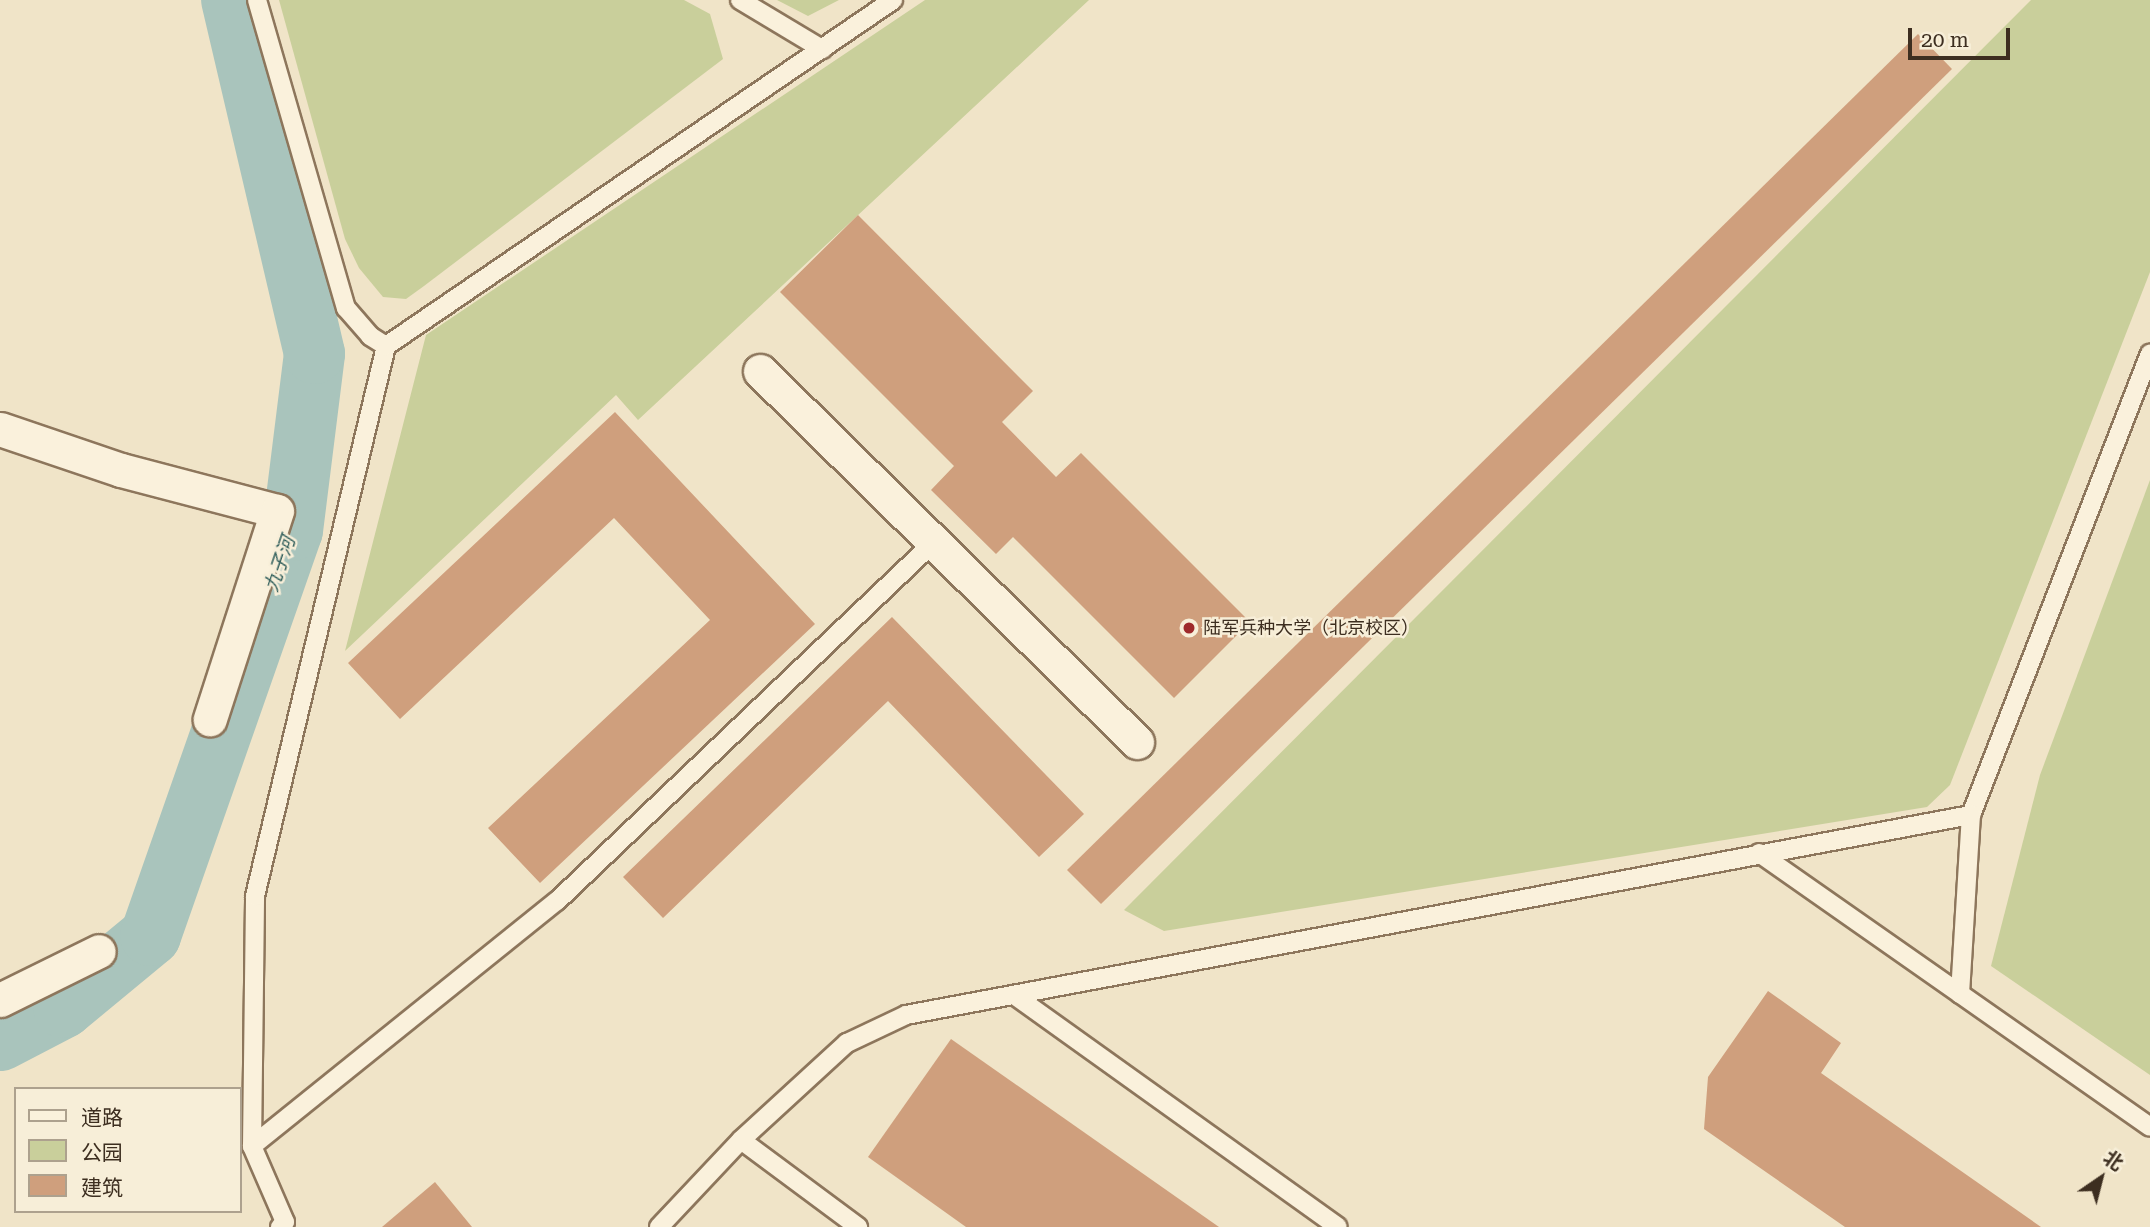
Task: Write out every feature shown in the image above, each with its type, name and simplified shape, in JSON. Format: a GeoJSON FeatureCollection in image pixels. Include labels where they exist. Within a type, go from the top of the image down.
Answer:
{"type":"FeatureCollection","features":[{"type":"Feature","properties":{"kind":"street"},"geometry":{"type":"LineString","coordinates":[[760,371],[1137,741]]}},
{"type":"Feature","properties":{"kind":"street"},"geometry":{"type":"LineString","coordinates":[[0,429],[121,470],[277,511],[210,719]]}},
{"type":"Feature","properties":{"kind":"street"},"geometry":{"type":"LineString","coordinates":[[0,1000],[99,951]]}},
{"type":"Feature","properties":{"kind":"lane"},"geometry":{"type":"LineString","coordinates":[[257,0],[346,308],[370,336],[386,346]]}},
{"type":"Feature","properties":{"kind":"lane"},"geometry":{"type":"LineString","coordinates":[[740,0],[822,48]]}},
{"type":"Feature","properties":{"kind":"lane"},"geometry":{"type":"LineString","coordinates":[[280,1227],[285,1222],[252,1146],[255,896],[386,346],[893,0]]}},
{"type":"Feature","properties":{"kind":"lane"},"geometry":{"type":"LineString","coordinates":[[1960,994],[1971,815],[2150,354]]}},
{"type":"Feature","properties":{"kind":"lane"},"geometry":{"type":"LineString","coordinates":[[252,1146],[557,901],[934,542]]}},
{"type":"Feature","properties":{"kind":"lane"},"geometry":{"type":"LineString","coordinates":[[659,1227],[741,1140],[847,1042],[906,1015],[1971,815]]}},
{"type":"Feature","properties":{"kind":"lane"},"geometry":{"type":"LineString","coordinates":[[1759,853],[2150,1128]]}},
{"type":"Feature","properties":{"kind":"lane"},"geometry":{"type":"LineString","coordinates":[[1014,995],[1338,1227]]}},
{"type":"Feature","properties":{"kind":"lane"},"geometry":{"type":"LineString","coordinates":[[741,1140],[858,1227]]}},
{"type":"Feature","properties":{"kind":"green space"},"geometry":{"type":"Polygon","coordinates":[[[279,0],[684,0],[710,14],[723,59],[406,299],[383,297],[359,268],[345,239],[279,0]]]}},
{"type":"Feature","properties":{"kind":"green space"},"geometry":{"type":"Polygon","coordinates":[[[777,0],[839,0],[808,16],[777,0]]]}},
{"type":"Feature","properties":{"kind":"green space"},"geometry":{"type":"Polygon","coordinates":[[[925,0],[1089,0],[638,420],[616,395],[345,651],[426,335],[925,0]]]}},
{"type":"Feature","properties":{"kind":"green space"},"geometry":{"type":"Polygon","coordinates":[[[2031,0],[2150,0],[2150,272],[1950,785],[1927,807],[1164,931],[1124,910],[2031,0]]]}},
{"type":"Feature","properties":{"kind":"green space"},"geometry":{"type":"Polygon","coordinates":[[[2150,480],[2150,1075],[1991,966],[2040,775],[2150,480]]]}},
{"type":"Feature","properties":{"kind":"building"},"geometry":{"type":"Polygon","coordinates":[[[1918,34],[1952,69],[1101,904],[1067,870],[1918,34]]]}},
{"type":"Feature","properties":{"kind":"building"},"geometry":{"type":"Polygon","coordinates":[[[858,215],[1033,391],[1002,422],[1056,477],[1081,453],[1250,622],[1174,698],[1013,537],[996,554],[931,490],[954,466],[780,292],[858,215]]]}},
{"type":"Feature","properties":{"kind":"building"},"geometry":{"type":"Polygon","coordinates":[[[615,412],[815,624],[540,883],[488,828],[710,620],[614,518],[400,719],[348,663],[615,412]]]}},
{"type":"Feature","properties":{"kind":"building"},"geometry":{"type":"Polygon","coordinates":[[[892,617],[1084,814],[1039,857],[888,701],[663,918],[623,877],[892,617]]]}},
{"type":"Feature","properties":{"kind":"building"},"geometry":{"type":"Polygon","coordinates":[[[1768,991],[1841,1043],[1821,1073],[2041,1227],[1845,1227],[1704,1129],[1708,1077],[1768,991]]]}},
{"type":"Feature","properties":{"kind":"building"},"geometry":{"type":"Polygon","coordinates":[[[951,1039],[1219,1227],[966,1227],[868,1157],[951,1039]]]}},
{"type":"Feature","properties":{"kind":"building"},"geometry":{"type":"Polygon","coordinates":[[[435,1182],[472,1227],[382,1227],[435,1182]]]}},
{"type":"Feature","properties":{"kind":"waterway","name":"九子河"},"geometry":{"type":"LineString","coordinates":[[0,1040],[63,1007],[150,935],[292,530],[314,353],[231,0]]}},
{"type":"Feature","properties":{"kind":"place","name":"陆军兵种大学（北京校区）"},"geometry":{"type":"Point","coordinates":[1189,628]}}]}
